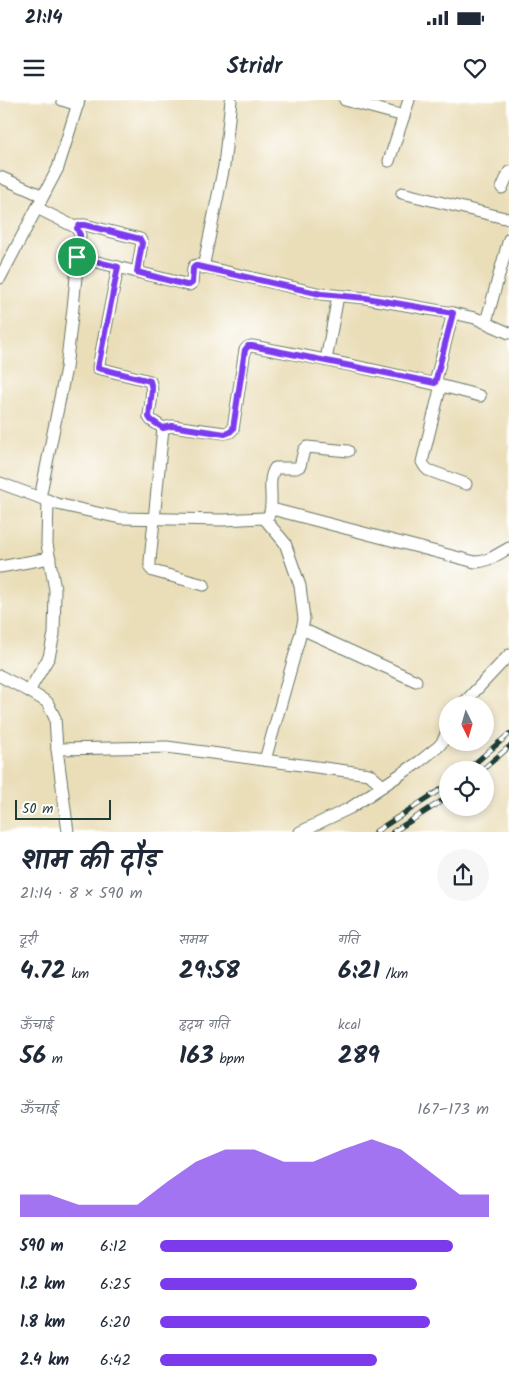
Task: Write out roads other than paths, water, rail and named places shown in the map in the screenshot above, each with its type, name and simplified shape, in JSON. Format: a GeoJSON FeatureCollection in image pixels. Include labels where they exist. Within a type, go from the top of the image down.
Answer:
{"type":"FeatureCollection","features":[{"type":"Feature","properties":{"kind":"street"},"geometry":{"type":"LineString","coordinates":[[0,278],[58,168],[78,102],[62,100]]}},
{"type":"Feature","properties":{"kind":"street"},"geometry":{"type":"LineString","coordinates":[[203,268],[224,166],[231,100]]}},
{"type":"Feature","properties":{"kind":"street"},"geometry":{"type":"LineString","coordinates":[[345,100],[404,116]]}},
{"type":"Feature","properties":{"kind":"street"},"geometry":{"type":"LineString","coordinates":[[389,161],[409,100]]}},
{"type":"Feature","properties":{"kind":"street"},"geometry":{"type":"LineString","coordinates":[[502,188],[509,172]]}},
{"type":"Feature","properties":{"kind":"street"},"geometry":{"type":"LineString","coordinates":[[0,177],[43,196]]}},
{"type":"Feature","properties":{"kind":"street"},"geometry":{"type":"LineString","coordinates":[[402,192],[509,219]]}},
{"type":"Feature","properties":{"kind":"street"},"geometry":{"type":"LineString","coordinates":[[29,691],[49,658],[54,634],[55,590],[47,544],[44,499],[66,368],[80,235],[77,228],[37,208]]}},
{"type":"Feature","properties":{"kind":"street"},"geometry":{"type":"LineString","coordinates":[[77,228],[80,225],[85,225],[140,239],[142,243],[137,272]]}},
{"type":"Feature","properties":{"kind":"street"},"geometry":{"type":"LineString","coordinates":[[486,322],[509,238]]}},
{"type":"Feature","properties":{"kind":"street"},"geometry":{"type":"LineString","coordinates":[[77,257],[189,285],[192,283],[194,266],[321,294],[366,298],[453,313],[486,322],[509,333]]}},
{"type":"Feature","properties":{"kind":"street"},"geometry":{"type":"LineString","coordinates":[[118,267],[98,368],[150,381],[152,389],[149,417],[163,428],[172,426],[225,434],[230,432],[233,429],[245,350],[248,346],[326,360],[438,384],[480,396]]}},
{"type":"Feature","properties":{"kind":"street"},"geometry":{"type":"LineString","coordinates":[[326,360],[338,296]]}},
{"type":"Feature","properties":{"kind":"street"},"geometry":{"type":"LineString","coordinates":[[453,313],[422,462],[428,470],[466,484]]}},
{"type":"Feature","properties":{"kind":"street"},"geometry":{"type":"LineString","coordinates":[[163,428],[150,568],[153,571],[204,585]]}},
{"type":"Feature","properties":{"kind":"street"},"geometry":{"type":"LineString","coordinates":[[266,521],[272,508],[271,480],[274,468],[296,468],[300,466],[304,450],[307,447],[348,452]]}},
{"type":"Feature","properties":{"kind":"street"},"geometry":{"type":"LineString","coordinates":[[0,483],[57,504],[120,518],[223,520],[264,518],[284,543],[300,586],[304,619],[265,760]]}},
{"type":"Feature","properties":{"kind":"street"},"geometry":{"type":"LineString","coordinates":[[272,508],[475,562],[488,560],[509,548]]}},
{"type":"Feature","properties":{"kind":"street"},"geometry":{"type":"LineString","coordinates":[[0,567],[50,558]]}},
{"type":"Feature","properties":{"kind":"street"},"geometry":{"type":"LineString","coordinates":[[302,629],[416,681]]}},
{"type":"Feature","properties":{"kind":"street"},"geometry":{"type":"LineString","coordinates":[[470,696],[509,654]]}},
{"type":"Feature","properties":{"kind":"street"},"geometry":{"type":"LineString","coordinates":[[0,676],[47,702],[55,718],[57,749],[68,832]]}},
{"type":"Feature","properties":{"kind":"street"},"geometry":{"type":"LineString","coordinates":[[300,832],[350,808],[439,746]]}},
{"type":"Feature","properties":{"kind":"street"},"geometry":{"type":"LineString","coordinates":[[57,749],[167,748],[369,774],[382,786]]}},
{"type":"Feature","properties":{"kind":"railway"},"geometry":{"type":"LineString","coordinates":[[478,761],[509,734]]}},
{"type":"Feature","properties":{"kind":"railway"},"geometry":{"type":"LineString","coordinates":[[493,761],[509,747]]}},
{"type":"Feature","properties":{"kind":"railway"},"geometry":{"type":"LineString","coordinates":[[375,832],[439,791]]}},
{"type":"Feature","properties":{"kind":"railway"},"geometry":{"type":"LineString","coordinates":[[393,832],[439,803]]}}]}
